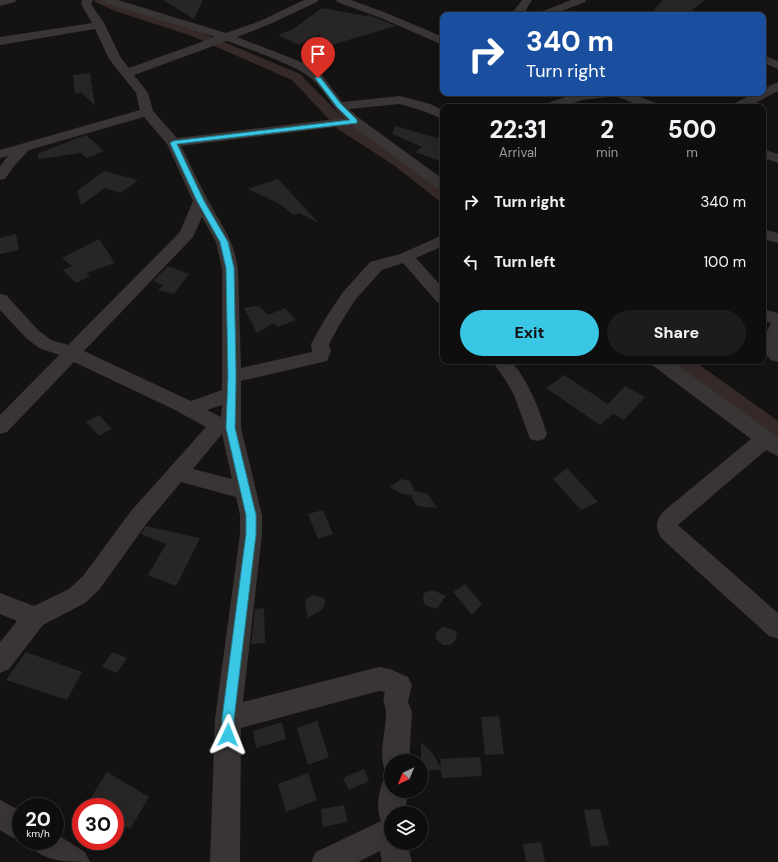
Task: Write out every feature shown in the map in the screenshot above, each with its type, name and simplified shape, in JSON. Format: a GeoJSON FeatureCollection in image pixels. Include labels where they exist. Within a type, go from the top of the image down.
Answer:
{"type":"FeatureCollection","features":[{"type":"Feature","properties":{"kind":"street"},"geometry":{"type":"LineString","coordinates":[[0,3],[11,0]]}},
{"type":"Feature","properties":{"kind":"street"},"geometry":{"type":"LineString","coordinates":[[88,0],[86,4],[99,25],[112,54],[127,73],[147,91],[201,201],[224,242],[228,255],[230,268],[232,385],[225,426],[246,491],[251,515],[251,534],[228,719],[225,862]]}},
{"type":"Feature","properties":{"kind":"street"},"geometry":{"type":"LineString","coordinates":[[107,0],[228,37],[305,68],[318,78],[339,106],[354,121],[440,184]]}},
{"type":"Feature","properties":{"kind":"street"},"geometry":{"type":"LineString","coordinates":[[127,73],[264,23],[313,0]]}},
{"type":"Feature","properties":{"kind":"street"},"geometry":{"type":"LineString","coordinates":[[341,0],[385,16],[440,41]]}},
{"type":"Feature","properties":{"kind":"street"},"geometry":{"type":"LineString","coordinates":[[519,12],[527,0]]}},
{"type":"Feature","properties":{"kind":"street"},"geometry":{"type":"LineString","coordinates":[[554,12],[581,0]]}},
{"type":"Feature","properties":{"kind":"street"},"geometry":{"type":"LineString","coordinates":[[0,41],[99,25]]}},
{"type":"Feature","properties":{"kind":"street"},"geometry":{"type":"LineString","coordinates":[[0,154],[24,147],[147,91],[177,54]]}},
{"type":"Feature","properties":{"kind":"street"},"geometry":{"type":"LineString","coordinates":[[766,60],[778,65]]}},
{"type":"Feature","properties":{"kind":"street"},"geometry":{"type":"LineString","coordinates":[[766,95],[776,91]]}},
{"type":"Feature","properties":{"kind":"street"},"geometry":{"type":"LineString","coordinates":[[556,104],[574,96]]}},
{"type":"Feature","properties":{"kind":"street"},"geometry":{"type":"LineString","coordinates":[[626,96],[646,104]]}},
{"type":"Feature","properties":{"kind":"street"},"geometry":{"type":"LineString","coordinates":[[745,104],[764,96]]}},
{"type":"Feature","properties":{"kind":"street"},"geometry":{"type":"LineString","coordinates":[[339,106],[400,100],[434,110],[440,113]]}},
{"type":"Feature","properties":{"kind":"street"},"geometry":{"type":"LineString","coordinates":[[173,143],[354,121]]}},
{"type":"Feature","properties":{"kind":"street"},"geometry":{"type":"LineString","coordinates":[[0,176],[10,162],[24,147]]}},
{"type":"Feature","properties":{"kind":"street"},"geometry":{"type":"LineString","coordinates":[[766,154],[778,159]]}},
{"type":"Feature","properties":{"kind":"street"},"geometry":{"type":"LineString","coordinates":[[0,428],[187,234],[201,201]]}},
{"type":"Feature","properties":{"kind":"street"},"geometry":{"type":"LineString","coordinates":[[766,235],[778,238]]}},
{"type":"Feature","properties":{"kind":"street"},"geometry":{"type":"LineString","coordinates":[[189,409],[232,385],[320,358],[322,351],[320,344],[331,323],[349,296],[376,266],[406,257],[440,241]]}},
{"type":"Feature","properties":{"kind":"street"},"geometry":{"type":"LineString","coordinates":[[406,257],[440,295]]}},
{"type":"Feature","properties":{"kind":"street"},"geometry":{"type":"LineString","coordinates":[[0,300],[32,334],[45,344],[72,353],[225,426]]}},
{"type":"Feature","properties":{"kind":"street"},"geometry":{"type":"LineString","coordinates":[[766,316],[778,319]]}},
{"type":"Feature","properties":{"kind":"street"},"geometry":{"type":"LineString","coordinates":[[778,326],[770,345],[772,351],[778,356]]}},
{"type":"Feature","properties":{"kind":"street"},"geometry":{"type":"LineString","coordinates":[[502,364],[514,378],[532,416],[537,434]]}},
{"type":"Feature","properties":{"kind":"street"},"geometry":{"type":"LineString","coordinates":[[662,364],[772,444],[673,516],[667,521],[666,527],[669,532],[776,622]]}},
{"type":"Feature","properties":{"kind":"street"},"geometry":{"type":"LineString","coordinates":[[0,661],[35,617],[77,596],[91,583],[139,517],[177,473],[225,426]]}},
{"type":"Feature","properties":{"kind":"street"},"geometry":{"type":"LineString","coordinates":[[177,473],[246,491]]}},
{"type":"Feature","properties":{"kind":"street"},"geometry":{"type":"LineString","coordinates":[[0,603],[35,617]]}},
{"type":"Feature","properties":{"kind":"street"},"geometry":{"type":"LineString","coordinates":[[228,719],[379,679],[390,681],[398,685],[395,702],[398,712],[395,754]]}},
{"type":"Feature","properties":{"kind":"street"},"geometry":{"type":"LineString","coordinates":[[0,814],[12,822]]}},
{"type":"Feature","properties":{"kind":"street"},"geometry":{"type":"LineString","coordinates":[[326,862],[384,836]]}},
{"type":"Feature","properties":{"kind":"street"},"geometry":{"type":"LineString","coordinates":[[56,850],[75,862]]}},
{"type":"Feature","properties":{"kind":"street"},"geometry":{"type":"LineString","coordinates":[[394,850],[397,862]]}},
{"type":"Feature","properties":{"kind":"building"},"geometry":{"type":"Polygon","coordinates":[[[163,0],[203,0],[194,19],[163,0]]]}},
{"type":"Feature","properties":{"kind":"building"},"geometry":{"type":"Polygon","coordinates":[[[663,0],[705,0],[690,12],[652,12],[663,0]]]}},
{"type":"Feature","properties":{"kind":"building"},"geometry":{"type":"Polygon","coordinates":[[[322,8],[366,16],[369,15],[396,26],[328,46],[319,35],[299,45],[278,35],[293,29],[322,8]]]}},
{"type":"Feature","properties":{"kind":"building"},"geometry":{"type":"Polygon","coordinates":[[[90,73],[95,106],[81,92],[75,94],[73,75],[90,73]]]}},
{"type":"Feature","properties":{"kind":"building"},"geometry":{"type":"Polygon","coordinates":[[[395,126],[437,138],[440,136],[440,161],[415,152],[422,147],[392,134],[395,126]]]}},
{"type":"Feature","properties":{"kind":"building"},"geometry":{"type":"Polygon","coordinates":[[[86,135],[104,151],[87,158],[81,153],[39,159],[37,154],[86,135]]]}},
{"type":"Feature","properties":{"kind":"building"},"geometry":{"type":"Polygon","coordinates":[[[104,171],[138,180],[121,193],[105,188],[81,205],[77,191],[104,171]]]}},
{"type":"Feature","properties":{"kind":"building"},"geometry":{"type":"Polygon","coordinates":[[[278,179],[317,222],[299,213],[294,215],[280,204],[248,189],[278,179]]]}},
{"type":"Feature","properties":{"kind":"building"},"geometry":{"type":"Polygon","coordinates":[[[16,234],[19,250],[0,254],[0,238],[16,234]]]}},
{"type":"Feature","properties":{"kind":"building"},"geometry":{"type":"Polygon","coordinates":[[[99,239],[115,263],[86,273],[90,276],[76,283],[63,270],[72,266],[62,258],[99,239]]]}},
{"type":"Feature","properties":{"kind":"building"},"geometry":{"type":"Polygon","coordinates":[[[168,266],[189,274],[174,294],[158,290],[163,285],[153,281],[168,266]]]}},
{"type":"Feature","properties":{"kind":"building"},"geometry":{"type":"Polygon","coordinates":[[[255,306],[260,307],[268,315],[285,308],[296,320],[278,327],[274,323],[257,333],[244,308],[255,306]]]}},
{"type":"Feature","properties":{"kind":"building"},"geometry":{"type":"Polygon","coordinates":[[[564,375],[608,404],[625,386],[645,397],[624,420],[613,414],[600,425],[546,388],[564,375]]]}},
{"type":"Feature","properties":{"kind":"building"},"geometry":{"type":"Polygon","coordinates":[[[99,415],[112,429],[99,436],[86,422],[99,415]]]}},
{"type":"Feature","properties":{"kind":"building"},"geometry":{"type":"Polygon","coordinates":[[[567,468],[598,502],[581,510],[553,479],[567,468]]]}},
{"type":"Feature","properties":{"kind":"building"},"geometry":{"type":"Polygon","coordinates":[[[401,479],[410,481],[415,491],[428,494],[437,508],[418,506],[414,502],[411,495],[402,494],[390,487],[401,479]]]}},
{"type":"Feature","properties":{"kind":"building"},"geometry":{"type":"Polygon","coordinates":[[[323,510],[333,534],[318,539],[308,514],[323,510]]]}},
{"type":"Feature","properties":{"kind":"building"},"geometry":{"type":"Polygon","coordinates":[[[146,526],[200,538],[176,586],[148,575],[166,544],[141,534],[146,526]]]}},
{"type":"Feature","properties":{"kind":"building"},"geometry":{"type":"Polygon","coordinates":[[[465,584],[482,604],[472,615],[453,592],[465,584]]]}},
{"type":"Feature","properties":{"kind":"building"},"geometry":{"type":"Polygon","coordinates":[[[433,590],[446,596],[437,609],[425,605],[423,599],[424,593],[433,590]]]}},
{"type":"Feature","properties":{"kind":"building"},"geometry":{"type":"Polygon","coordinates":[[[313,595],[322,597],[325,600],[325,604],[322,609],[308,618],[305,604],[307,598],[313,595]]]}},
{"type":"Feature","properties":{"kind":"building"},"geometry":{"type":"Polygon","coordinates":[[[264,608],[265,643],[251,644],[255,609],[264,608]]]}},
{"type":"Feature","properties":{"kind":"building"},"geometry":{"type":"Polygon","coordinates":[[[443,626],[457,632],[455,641],[450,645],[443,645],[436,639],[436,633],[443,626]]]}},
{"type":"Feature","properties":{"kind":"building"},"geometry":{"type":"Polygon","coordinates":[[[26,652],[82,672],[67,700],[6,680],[26,652]]]}},
{"type":"Feature","properties":{"kind":"building"},"geometry":{"type":"Polygon","coordinates":[[[112,652],[127,658],[117,673],[102,667],[112,652]]]}},
{"type":"Feature","properties":{"kind":"building"},"geometry":{"type":"Polygon","coordinates":[[[499,716],[504,754],[485,755],[481,717],[499,716]]]}},
{"type":"Feature","properties":{"kind":"building"},"geometry":{"type":"Polygon","coordinates":[[[317,721],[329,757],[308,765],[297,728],[317,721]]]}},
{"type":"Feature","properties":{"kind":"building"},"geometry":{"type":"Polygon","coordinates":[[[282,722],[286,739],[256,748],[253,731],[282,722]]]}},
{"type":"Feature","properties":{"kind":"building"},"geometry":{"type":"Polygon","coordinates":[[[421,742],[433,754],[441,768],[440,759],[480,757],[482,776],[442,778],[441,770],[428,771],[428,754],[421,754],[421,742]]]}},
{"type":"Feature","properties":{"kind":"building"},"geometry":{"type":"Polygon","coordinates":[[[364,769],[369,781],[349,790],[343,778],[364,769]]]}},
{"type":"Feature","properties":{"kind":"building"},"geometry":{"type":"Polygon","coordinates":[[[107,772],[149,797],[130,829],[124,826],[124,798],[91,798],[107,772]]]}},
{"type":"Feature","properties":{"kind":"building"},"geometry":{"type":"Polygon","coordinates":[[[308,773],[317,800],[286,812],[278,784],[308,773]]]}},
{"type":"Feature","properties":{"kind":"building"},"geometry":{"type":"Polygon","coordinates":[[[344,805],[347,822],[323,827],[321,809],[344,805]]]}},
{"type":"Feature","properties":{"kind":"building"},"geometry":{"type":"Polygon","coordinates":[[[600,809],[609,845],[591,847],[584,810],[600,809]]]}},
{"type":"Feature","properties":{"kind":"building"},"geometry":{"type":"Polygon","coordinates":[[[541,842],[545,862],[526,862],[523,844],[541,842]]]}},
{"type":"Feature","properties":{"kind":"waterway"},"geometry":{"type":"LineString","coordinates":[[99,0],[119,9],[196,34],[296,77],[343,126],[400,163],[440,195]]}},
{"type":"Feature","properties":{"kind":"waterway"},"geometry":{"type":"LineString","coordinates":[[686,364],[778,431]]}},
{"type":"Feature","properties":{"kind":"route"},"geometry":{"type":"LineString","coordinates":[[228,735],[228,719],[251,534],[251,515],[231,428],[232,377],[230,268],[224,242],[201,201],[173,143],[332,125],[354,121],[339,106],[318,78]]}}]}
